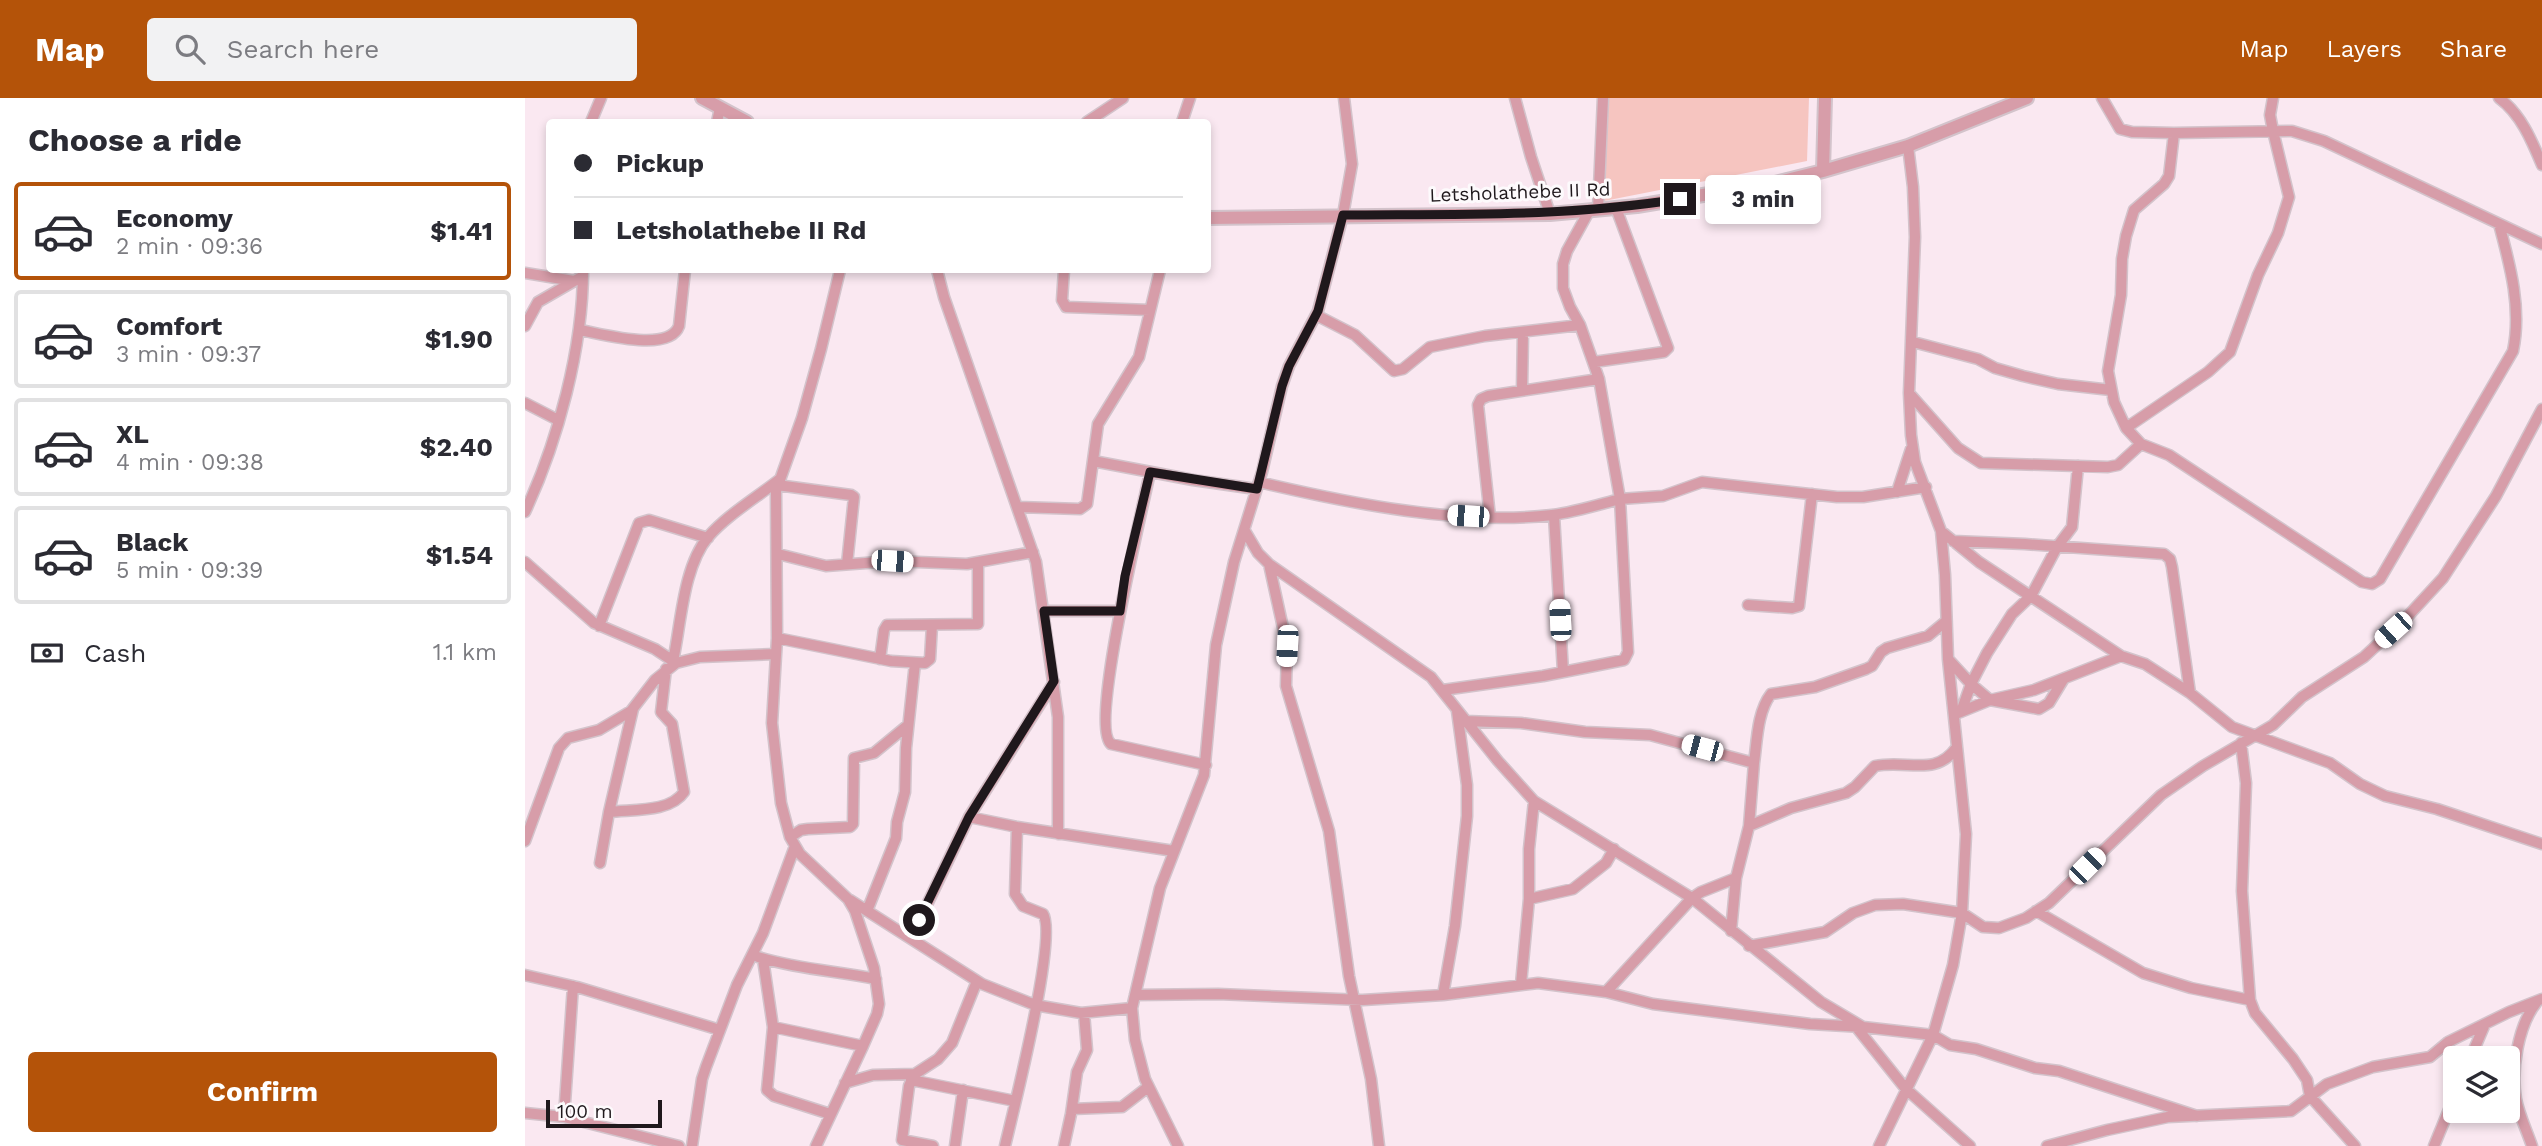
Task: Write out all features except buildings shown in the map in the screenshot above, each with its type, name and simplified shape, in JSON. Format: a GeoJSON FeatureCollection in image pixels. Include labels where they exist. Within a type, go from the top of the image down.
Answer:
{"type":"FeatureCollection","features":[{"type":"Feature","properties":{"kind":"street"},"geometry":{"type":"LineString","coordinates":[[592,119],[601,98]]}},
{"type":"Feature","properties":{"kind":"street"},"geometry":{"type":"LineString","coordinates":[[702,98],[741,119]]}},
{"type":"Feature","properties":{"kind":"street"},"geometry":{"type":"LineString","coordinates":[[1091,119],[1122,98]]}},
{"type":"Feature","properties":{"kind":"street"},"geometry":{"type":"LineString","coordinates":[[1183,119],[1190,98]]}},
{"type":"Feature","properties":{"kind":"street"},"geometry":{"type":"LineString","coordinates":[[1178,1146],[1149,1087],[1138,1055],[1132,1008],[1158,894],[1204,775],[1216,645],[1234,562],[1258,485],[1286,376],[1316,315],[1343,215],[1352,164],[1344,98]]}},
{"type":"Feature","properties":{"kind":"street"},"geometry":{"type":"LineString","coordinates":[[1515,98],[1550,214]]}},
{"type":"Feature","properties":{"kind":"street"},"geometry":{"type":"LineString","coordinates":[[1443,690],[1563,672],[1624,660],[1627,657],[1620,499],[1594,362],[1566,298],[1562,276],[1567,251],[1594,211],[1603,98]]}},
{"type":"Feature","properties":{"kind":"street"},"geometry":{"type":"LineString","coordinates":[[1823,171],[1825,98]]}},
{"type":"Feature","properties":{"kind":"street","name":"Letsholathebe II Rd"},"geometry":{"type":"LineString","coordinates":[[1211,218],[1550,214],[1616,208],[1762,185],[1823,171],[1908,146],[2027,98]]}},
{"type":"Feature","properties":{"kind":"street"},"geometry":{"type":"LineString","coordinates":[[2102,98],[2120,129],[2132,132],[2174,134],[2292,131],[2324,141],[2542,244]]}},
{"type":"Feature","properties":{"kind":"street"},"geometry":{"type":"LineString","coordinates":[[2126,428],[2208,372],[2229,352],[2257,275],[2278,233],[2289,197],[2270,115],[2273,98]]}},
{"type":"Feature","properties":{"kind":"street"},"geometry":{"type":"LineString","coordinates":[[2499,98],[2508,104],[2521,122],[2542,165]]}},
{"type":"Feature","properties":{"kind":"street"},"geometry":{"type":"LineString","coordinates":[[718,119],[720,108]]}},
{"type":"Feature","properties":{"kind":"street"},"geometry":{"type":"LineString","coordinates":[[2174,134],[2169,176],[2164,184],[2134,210],[2122,259],[2121,295],[2108,371],[2111,390],[2126,428],[2141,444],[2169,455],[2362,582],[2372,584],[2379,579],[2513,351],[2516,337],[2514,280],[2499,224]]}},
{"type":"Feature","properties":{"kind":"street"},"geometry":{"type":"LineString","coordinates":[[1879,1146],[1933,1035],[1953,965],[1962,913],[1966,834],[1957,747],[1957,713],[1948,659],[1941,531],[1915,462],[1912,445],[1909,393],[1915,237],[1908,146]]}},
{"type":"Feature","properties":{"kind":"street"},"geometry":{"type":"LineString","coordinates":[[1594,362],[1664,352],[1668,348],[1616,208]]}},
{"type":"Feature","properties":{"kind":"street"},"geometry":{"type":"LineString","coordinates":[[525,273],[580,276]]}},
{"type":"Feature","properties":{"kind":"street"},"geometry":{"type":"LineString","coordinates":[[580,330],[641,340],[670,338],[677,333],[679,326],[685,273]]}},
{"type":"Feature","properties":{"kind":"street"},"geometry":{"type":"LineString","coordinates":[[839,273],[812,383],[779,482],[777,638],[772,723],[781,803],[792,841],[807,862],[848,899],[977,981],[1035,1005],[1084,1013],[1132,1008]]}},
{"type":"Feature","properties":{"kind":"street"},"geometry":{"type":"LineString","coordinates":[[938,273],[1033,552],[1044,611],[1059,728],[1058,834]]}},
{"type":"Feature","properties":{"kind":"street"},"geometry":{"type":"LineString","coordinates":[[1064,273],[1062,300],[1066,307],[1150,310]]}},
{"type":"Feature","properties":{"kind":"street"},"geometry":{"type":"LineString","coordinates":[[1018,508],[1083,508],[1087,503],[1097,424],[1139,357],[1159,273]]}},
{"type":"Feature","properties":{"kind":"street"},"geometry":{"type":"LineString","coordinates":[[525,512],[544,469],[580,330],[580,276]]}},
{"type":"Feature","properties":{"kind":"street"},"geometry":{"type":"LineString","coordinates":[[525,326],[538,302],[580,276]]}},
{"type":"Feature","properties":{"kind":"street"},"geometry":{"type":"LineString","coordinates":[[1316,315],[1355,335],[1394,371],[1407,367],[1430,346],[1475,337],[1580,325]]}},
{"type":"Feature","properties":{"kind":"street"},"geometry":{"type":"LineString","coordinates":[[1522,390],[1523,331]]}},
{"type":"Feature","properties":{"kind":"street"},"geometry":{"type":"LineString","coordinates":[[1913,342],[1978,359],[1995,368],[2023,376],[2058,384],[2111,390]]}},
{"type":"Feature","properties":{"kind":"street"},"geometry":{"type":"LineString","coordinates":[[1490,517],[1479,402],[1484,397],[1598,379]]}},
{"type":"Feature","properties":{"kind":"street"},"geometry":{"type":"LineString","coordinates":[[1909,393],[1958,448],[1981,463],[2114,466],[2141,444]]}},
{"type":"Feature","properties":{"kind":"street"},"geometry":{"type":"LineString","coordinates":[[525,403],[558,420]]}},
{"type":"Feature","properties":{"kind":"street"},"geometry":{"type":"LineString","coordinates":[[1749,946],[1825,932],[1853,913],[1875,905],[1903,904],[1962,913],[1983,927],[1999,928],[2025,918],[2049,903],[2161,795],[2273,725],[2302,697],[2364,657],[2407,617],[2443,578],[2495,496],[2542,409]]}},
{"type":"Feature","properties":{"kind":"street"},"geometry":{"type":"LineString","coordinates":[[1897,492],[1912,445]]}},
{"type":"Feature","properties":{"kind":"street"},"geometry":{"type":"LineString","coordinates":[[1093,461],[1150,472],[1258,485],[1433,513],[1490,517],[1554,515],[1620,499],[1663,496],[1702,482],[1863,497],[1926,487]]}},
{"type":"Feature","properties":{"kind":"street"},"geometry":{"type":"LineString","coordinates":[[1957,713],[2012,614],[2031,596],[2057,547],[2072,527],[2078,467]]}},
{"type":"Feature","properties":{"kind":"street"},"geometry":{"type":"LineString","coordinates":[[1150,472],[1125,576],[1107,705],[1107,740],[1111,744],[1206,765]]}},
{"type":"Feature","properties":{"kind":"street"},"geometry":{"type":"LineString","coordinates":[[609,812],[666,806],[681,797],[684,792],[672,724],[661,712],[690,570],[708,538],[779,482],[840,493],[854,497],[848,564]]}},
{"type":"Feature","properties":{"kind":"street"},"geometry":{"type":"LineString","coordinates":[[1748,605],[1792,608],[1799,606],[1812,494]]}},
{"type":"Feature","properties":{"kind":"street"},"geometry":{"type":"LineString","coordinates":[[1554,515],[1563,672]]}},
{"type":"Feature","properties":{"kind":"street"},"geometry":{"type":"LineString","coordinates":[[599,626],[639,523],[649,520],[708,538]]}},
{"type":"Feature","properties":{"kind":"street"},"geometry":{"type":"LineString","coordinates":[[1245,531],[1258,553],[1269,564],[1417,665],[1443,690],[1465,721],[1534,801],[1692,898],[1821,1002],[1860,1027],[1905,1088],[1970,1146]]}},
{"type":"Feature","properties":{"kind":"street"},"geometry":{"type":"LineString","coordinates":[[1941,531],[1979,562],[2121,656],[2145,664],[2190,693],[2232,727],[2330,763],[2360,785],[2385,796],[2437,809],[2542,844]]}},
{"type":"Feature","properties":{"kind":"street"},"geometry":{"type":"LineString","coordinates":[[1953,541],[2164,554],[2170,559],[2190,693]]}},
{"type":"Feature","properties":{"kind":"street"},"geometry":{"type":"LineString","coordinates":[[778,554],[826,566],[892,561],[932,564],[978,562],[1033,552]]}},
{"type":"Feature","properties":{"kind":"street"},"geometry":{"type":"LineString","coordinates":[[525,562],[599,626],[660,651],[672,664]]}},
{"type":"Feature","properties":{"kind":"street"},"geometry":{"type":"LineString","coordinates":[[880,659],[887,625],[974,625],[979,622],[978,562]]}},
{"type":"Feature","properties":{"kind":"street"},"geometry":{"type":"LineString","coordinates":[[1269,564],[1286,637],[1286,686],[1329,831],[1341,928],[1371,1079],[1379,1146]]}},
{"type":"Feature","properties":{"kind":"street"},"geometry":{"type":"LineString","coordinates":[[1044,611],[1120,611]]}},
{"type":"Feature","properties":{"kind":"street"},"geometry":{"type":"LineString","coordinates":[[1731,931],[1736,878],[1749,826],[1759,726],[1767,699],[1771,694],[1815,687],[1866,669],[1872,666],[1887,648],[1928,636],[1945,622]]}},
{"type":"Feature","properties":{"kind":"street"},"geometry":{"type":"LineString","coordinates":[[777,638],[880,659],[925,663],[930,659],[932,625]]}},
{"type":"Feature","properties":{"kind":"street"},"geometry":{"type":"LineString","coordinates":[[526,836],[559,748],[568,738],[599,730],[633,709],[655,680],[672,664],[699,657],[776,654]]}},
{"type":"Feature","properties":{"kind":"street"},"geometry":{"type":"LineString","coordinates":[[1957,713],[1990,700],[2063,680],[2121,656]]}},
{"type":"Feature","properties":{"kind":"street"},"geometry":{"type":"LineString","coordinates":[[1948,659],[1990,700],[2039,709],[2049,703],[2063,680]]}},
{"type":"Feature","properties":{"kind":"street"},"geometry":{"type":"LineString","coordinates":[[867,911],[896,838],[896,824],[906,782],[908,725],[915,663]]}},
{"type":"Feature","properties":{"kind":"street"},"geometry":{"type":"LineString","coordinates":[[911,938],[969,817],[1054,681]]}},
{"type":"Feature","properties":{"kind":"street"},"geometry":{"type":"LineString","coordinates":[[600,863],[633,709]]}},
{"type":"Feature","properties":{"kind":"street"},"geometry":{"type":"LineString","coordinates":[[1443,995],[1455,926],[1467,816],[1467,785],[1457,710]]}},
{"type":"Feature","properties":{"kind":"street"},"geometry":{"type":"LineString","coordinates":[[1465,721],[1521,723],[1585,732],[1650,735],[1754,763]]}},
{"type":"Feature","properties":{"kind":"street"},"geometry":{"type":"LineString","coordinates":[[692,1146],[702,1079],[751,955],[763,933],[792,841],[808,828],[850,827],[853,824],[854,758],[874,753],[908,725]]}},
{"type":"Feature","properties":{"kind":"street"},"geometry":{"type":"LineString","coordinates":[[2241,743],[2246,783],[2242,891],[2250,1000],[2255,1013],[2307,1080],[2310,1096],[2355,1146]]}},
{"type":"Feature","properties":{"kind":"street"},"geometry":{"type":"LineString","coordinates":[[1749,826],[1791,808],[1846,793],[1855,788],[1875,766],[1937,764],[1949,757],[1957,747]]}},
{"type":"Feature","properties":{"kind":"street"},"geometry":{"type":"LineString","coordinates":[[1521,984],[1534,801]]}},
{"type":"Feature","properties":{"kind":"street"},"geometry":{"type":"LineString","coordinates":[[969,817],[1058,834],[1174,851]]}},
{"type":"Feature","properties":{"kind":"street"},"geometry":{"type":"LineString","coordinates":[[1005,1146],[1044,961],[1047,925],[1043,914],[1023,906],[1015,894],[1017,827]]}},
{"type":"Feature","properties":{"kind":"street"},"geometry":{"type":"LineString","coordinates":[[1529,899],[1573,888],[1606,863],[1614,849]]}},
{"type":"Feature","properties":{"kind":"street"},"geometry":{"type":"LineString","coordinates":[[1606,992],[1692,898],[1736,878]]}},
{"type":"Feature","properties":{"kind":"street"},"geometry":{"type":"LineString","coordinates":[[816,1146],[877,1014],[876,979],[861,923],[848,899]]}},
{"type":"Feature","properties":{"kind":"street"},"geometry":{"type":"LineString","coordinates":[[2036,911],[2143,973],[2191,988],[2250,1000]]}},
{"type":"Feature","properties":{"kind":"street"},"geometry":{"type":"LineString","coordinates":[[751,955],[787,966],[876,979]]}},
{"type":"Feature","properties":{"kind":"street"},"geometry":{"type":"LineString","coordinates":[[763,959],[773,1027],[767,1090],[774,1096],[830,1114]]}},
{"type":"Feature","properties":{"kind":"street"},"geometry":{"type":"LineString","coordinates":[[525,975],[573,986],[720,1030]]}},
{"type":"Feature","properties":{"kind":"street"},"geometry":{"type":"LineString","coordinates":[[933,1146],[902,1140],[913,1077],[947,1051],[977,981]]}},
{"type":"Feature","properties":{"kind":"street"},"geometry":{"type":"LineString","coordinates":[[1135,995],[1218,994],[1354,1000],[1443,995],[1538,983],[1606,992],[1653,1004],[1810,1024],[1933,1035],[1950,1045],[1976,1049],[2035,1068],[2059,1072],[2197,1116]]}},
{"type":"Feature","properties":{"kind":"street"},"geometry":{"type":"LineString","coordinates":[[564,1118],[573,986]]}},
{"type":"Feature","properties":{"kind":"street"},"geometry":{"type":"LineString","coordinates":[[2047,1146],[2168,1117],[2291,1111],[2327,1084],[2366,1069],[2430,1057],[2448,1042],[2539,1000]]}},
{"type":"Feature","properties":{"kind":"street"},"geometry":{"type":"LineString","coordinates":[[2532,1146],[2518,1109],[2515,1085],[2524,1021],[2539,1000]]}},
{"type":"Feature","properties":{"kind":"street"},"geometry":{"type":"LineString","coordinates":[[1064,1146],[1077,1072],[1087,1050],[1084,1013]]}},
{"type":"Feature","properties":{"kind":"street"},"geometry":{"type":"LineString","coordinates":[[2476,1046],[2485,1024]]}},
{"type":"Feature","properties":{"kind":"street"},"geometry":{"type":"LineString","coordinates":[[773,1027],[863,1046]]}},
{"type":"Feature","properties":{"kind":"street"},"geometry":{"type":"LineString","coordinates":[[845,1083],[873,1075],[913,1077],[1015,1101]]}},
{"type":"Feature","properties":{"kind":"street"},"geometry":{"type":"LineString","coordinates":[[1072,1109],[1122,1107],[1149,1087]]}},
{"type":"Feature","properties":{"kind":"street"},"geometry":{"type":"LineString","coordinates":[[955,1146],[963,1090]]}},
{"type":"Feature","properties":{"kind":"street"},"geometry":{"type":"LineString","coordinates":[[525,1113],[564,1118],[679,1146]]}},
{"type":"Feature","properties":{"kind":"street"},"geometry":{"type":"LineString","coordinates":[[2434,1146],[2443,1123]]}},
{"type":"Feature","properties":{"kind":"shaded area"},"geometry":{"type":"Polygon","coordinates":[[[1607,98],[1809,98],[1807,161],[1604,201],[1607,98]]]}},
{"type":"Feature","properties":{"kind":"route"},"geometry":{"type":"LineString","coordinates":[[919,920],[969,817],[1054,681],[1044,611],[1120,611],[1125,576],[1150,472],[1257,489],[1282,386],[1289,366],[1318,311],[1343,215],[1550,214],[1680,199]]}}]}
